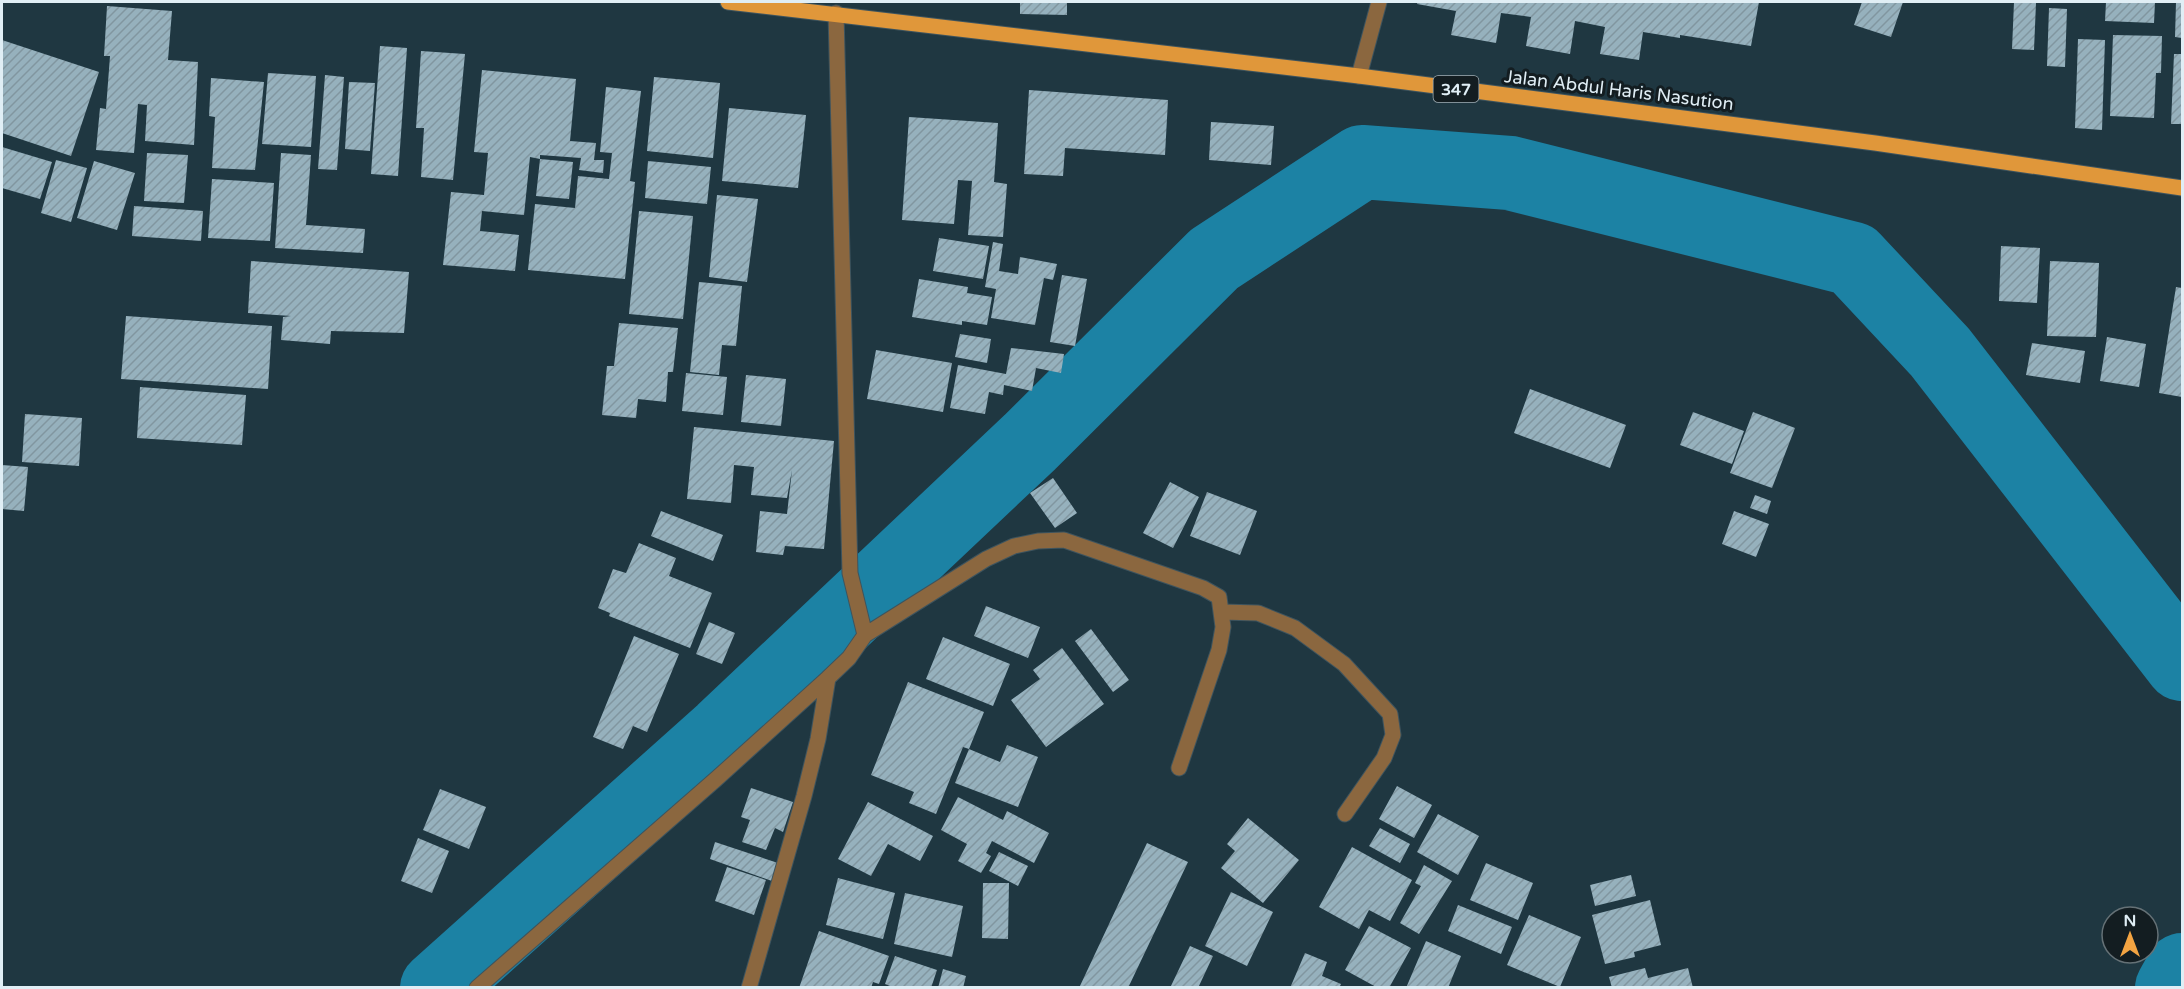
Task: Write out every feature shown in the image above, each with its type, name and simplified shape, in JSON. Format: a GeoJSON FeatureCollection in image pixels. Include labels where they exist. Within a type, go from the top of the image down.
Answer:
{"type":"FeatureCollection","features":[{"type":"Feature","properties":{"kind":"main road","name":"Jalan Abdul Haris Nasution"},"geometry":{"type":"LineString","coordinates":[[728,2],[1359,76],[1863,142],[2182,188]]}},
{"type":"Feature","properties":{"kind":"street"},"geometry":{"type":"LineString","coordinates":[[1359,76],[1379,2]]}},
{"type":"Feature","properties":{"kind":"street"},"geometry":{"type":"LineString","coordinates":[[836,13],[850,573],[865,635]]}},
{"type":"Feature","properties":{"kind":"street"},"geometry":{"type":"LineString","coordinates":[[477,987],[715,780],[828,678],[849,658],[865,635],[986,559],[1014,546],[1038,541],[1064,540],[1203,588],[1219,597],[1223,627],[1219,650],[1179,768]]}},
{"type":"Feature","properties":{"kind":"street"},"geometry":{"type":"LineString","coordinates":[[1222,612],[1258,613],[1295,628],[1344,664],[1390,714],[1393,735],[1384,758],[1345,814]]}},
{"type":"Feature","properties":{"kind":"street"},"geometry":{"type":"LineString","coordinates":[[748,987],[804,796],[818,739],[828,678]]}},
{"type":"Feature","properties":{"kind":"building"},"geometry":{"type":"Polygon","coordinates":[[[1020,2],[1067,2],[1067,15],[1020,14],[1020,2]]]}},
{"type":"Feature","properties":{"kind":"building"},"geometry":{"type":"Polygon","coordinates":[[[1418,2],[1759,2],[1751,46],[1643,32],[1639,60],[1600,54],[1605,27],[1575,21],[1570,54],[1526,46],[1531,17],[1501,13],[1496,43],[1451,35],[1456,11],[1417,4],[1418,2]]]}},
{"type":"Feature","properties":{"kind":"building"},"geometry":{"type":"Polygon","coordinates":[[[1862,2],[1903,2],[1891,37],[1854,25],[1862,2]]]}},
{"type":"Feature","properties":{"kind":"building"},"geometry":{"type":"Polygon","coordinates":[[[2014,2],[2036,3],[2034,50],[2012,49],[2014,2]]]}},
{"type":"Feature","properties":{"kind":"building"},"geometry":{"type":"Polygon","coordinates":[[[2106,2],[2155,2],[2154,23],[2105,21],[2106,2]]]}},
{"type":"Feature","properties":{"kind":"building"},"geometry":{"type":"Polygon","coordinates":[[[2176,2],[2182,2],[2182,38],[2175,37],[2176,2]]]}},
{"type":"Feature","properties":{"kind":"building"},"geometry":{"type":"Polygon","coordinates":[[[107,6],[172,11],[168,60],[198,62],[194,145],[145,141],[147,105],[138,104],[134,153],[96,150],[100,108],[106,109],[110,56],[104,56],[107,6]]]}},
{"type":"Feature","properties":{"kind":"building"},"geometry":{"type":"Polygon","coordinates":[[[2049,8],[2067,9],[2065,67],[2047,66],[2049,8]]]}},
{"type":"Feature","properties":{"kind":"building"},"geometry":{"type":"Polygon","coordinates":[[[2113,35],[2162,36],[2161,73],[2156,73],[2154,118],[2110,116],[2113,35]]]}},
{"type":"Feature","properties":{"kind":"building"},"geometry":{"type":"Polygon","coordinates":[[[2078,39],[2105,40],[2102,130],[2075,128],[2078,39]]]}},
{"type":"Feature","properties":{"kind":"building"},"geometry":{"type":"Polygon","coordinates":[[[2,40],[99,72],[71,156],[2,133],[2,40]]]}},
{"type":"Feature","properties":{"kind":"building"},"geometry":{"type":"Polygon","coordinates":[[[380,46],[407,48],[398,176],[371,174],[380,46]]]}},
{"type":"Feature","properties":{"kind":"building"},"geometry":{"type":"Polygon","coordinates":[[[421,51],[465,54],[453,180],[421,177],[424,128],[416,128],[421,51]]]}},
{"type":"Feature","properties":{"kind":"building"},"geometry":{"type":"Polygon","coordinates":[[[2174,54],[2182,54],[2182,124],[2171,124],[2174,54]]]}},
{"type":"Feature","properties":{"kind":"building"},"geometry":{"type":"Polygon","coordinates":[[[482,70],[576,79],[570,141],[596,143],[594,160],[604,160],[603,173],[579,170],[581,158],[540,155],[540,159],[530,157],[524,215],[482,211],[480,231],[519,235],[515,271],[443,265],[451,192],[484,195],[488,153],[474,152],[482,70]]]}},
{"type":"Feature","properties":{"kind":"building"},"geometry":{"type":"Polygon","coordinates":[[[268,73],[316,76],[311,147],[262,144],[268,73]]]}},
{"type":"Feature","properties":{"kind":"building"},"geometry":{"type":"Polygon","coordinates":[[[325,75],[344,77],[337,170],[318,169],[325,75]]]}},
{"type":"Feature","properties":{"kind":"building"},"geometry":{"type":"Polygon","coordinates":[[[654,77],[720,83],[713,158],[647,151],[654,77]]]}},
{"type":"Feature","properties":{"kind":"building"},"geometry":{"type":"Polygon","coordinates":[[[211,78],[264,82],[255,170],[212,168],[215,117],[209,116],[211,78]]]}},
{"type":"Feature","properties":{"kind":"building"},"geometry":{"type":"Polygon","coordinates":[[[349,82],[375,83],[370,151],[345,149],[349,82]]]}},
{"type":"Feature","properties":{"kind":"building"},"geometry":{"type":"Polygon","coordinates":[[[606,87],[641,91],[630,181],[635,182],[625,279],[528,270],[535,204],[575,208],[578,176],[609,179],[612,153],[600,152],[606,87]]]}},
{"type":"Feature","properties":{"kind":"building"},"geometry":{"type":"Polygon","coordinates":[[[1029,90],[1168,100],[1165,155],[1065,148],[1063,176],[1024,174],[1029,90]]]}},
{"type":"Feature","properties":{"kind":"building"},"geometry":{"type":"Polygon","coordinates":[[[729,108],[806,115],[798,188],[722,181],[729,108]]]}},
{"type":"Feature","properties":{"kind":"building"},"geometry":{"type":"Polygon","coordinates":[[[909,117],[998,123],[994,182],[1007,184],[1003,237],[968,235],[972,181],[958,180],[954,224],[902,220],[909,117]]]}},
{"type":"Feature","properties":{"kind":"building"},"geometry":{"type":"Polygon","coordinates":[[[1211,122],[1274,126],[1271,165],[1209,160],[1211,122]]]}},
{"type":"Feature","properties":{"kind":"building"},"geometry":{"type":"Polygon","coordinates":[[[2,147],[52,162],[40,199],[2,188],[2,147]]]}},
{"type":"Feature","properties":{"kind":"building"},"geometry":{"type":"Polygon","coordinates":[[[147,153],[188,155],[184,203],[144,201],[147,153]]]}},
{"type":"Feature","properties":{"kind":"building"},"geometry":{"type":"Polygon","coordinates":[[[281,153],[311,155],[306,225],[365,229],[363,253],[275,248],[281,153]]]}},
{"type":"Feature","properties":{"kind":"building"},"geometry":{"type":"Polygon","coordinates":[[[540,159],[573,162],[569,199],[536,196],[540,159]]]}},
{"type":"Feature","properties":{"kind":"building"},"geometry":{"type":"Polygon","coordinates":[[[56,160],[87,168],[71,222],[41,213],[56,160]]]}},
{"type":"Feature","properties":{"kind":"building"},"geometry":{"type":"Polygon","coordinates":[[[94,161],[135,173],[117,230],[77,218],[94,161]]]}},
{"type":"Feature","properties":{"kind":"building"},"geometry":{"type":"Polygon","coordinates":[[[648,161],[711,167],[707,204],[645,198],[648,161]]]}},
{"type":"Feature","properties":{"kind":"building"},"geometry":{"type":"Polygon","coordinates":[[[212,179],[274,183],[270,241],[208,238],[212,179]]]}},
{"type":"Feature","properties":{"kind":"building"},"geometry":{"type":"Polygon","coordinates":[[[717,195],[758,199],[747,282],[709,277],[717,195]]]}},
{"type":"Feature","properties":{"kind":"building"},"geometry":{"type":"Polygon","coordinates":[[[134,206],[203,211],[201,241],[132,236],[134,206]]]}},
{"type":"Feature","properties":{"kind":"building"},"geometry":{"type":"Polygon","coordinates":[[[639,211],[693,216],[683,319],[629,314],[639,211]]]}},
{"type":"Feature","properties":{"kind":"building"},"geometry":{"type":"Polygon","coordinates":[[[939,238],[989,246],[983,279],[933,271],[939,238]]]}},
{"type":"Feature","properties":{"kind":"building"},"geometry":{"type":"Polygon","coordinates":[[[993,242],[1003,244],[999,271],[1018,274],[1020,257],[1057,264],[1053,280],[1044,278],[1035,325],[991,318],[996,289],[985,287],[993,242]]]}},
{"type":"Feature","properties":{"kind":"building"},"geometry":{"type":"Polygon","coordinates":[[[2001,246],[2040,248],[2037,303],[1999,301],[2001,246]]]}},
{"type":"Feature","properties":{"kind":"building"},"geometry":{"type":"Polygon","coordinates":[[[251,261],[409,272],[404,333],[331,331],[330,344],[281,340],[283,317],[291,316],[248,313],[251,261]]]}},
{"type":"Feature","properties":{"kind":"building"},"geometry":{"type":"Polygon","coordinates":[[[2050,261],[2099,263],[2096,337],[2047,336],[2050,261]]]}},
{"type":"Feature","properties":{"kind":"building"},"geometry":{"type":"Polygon","coordinates":[[[1062,275],[1087,279],[1075,346],[1050,342],[1062,275]]]}},
{"type":"Feature","properties":{"kind":"building"},"geometry":{"type":"Polygon","coordinates":[[[919,279],[968,287],[967,293],[992,297],[987,325],[962,321],[962,325],[912,317],[919,279]]]}},
{"type":"Feature","properties":{"kind":"building"},"geometry":{"type":"Polygon","coordinates":[[[699,282],[742,286],[736,346],[722,345],[719,375],[690,372],[699,282]]]}},
{"type":"Feature","properties":{"kind":"building"},"geometry":{"type":"Polygon","coordinates":[[[2176,287],[2182,288],[2182,397],[2159,393],[2176,287]]]}},
{"type":"Feature","properties":{"kind":"building"},"geometry":{"type":"Polygon","coordinates":[[[126,316],[272,326],[268,389],[121,379],[126,316]]]}},
{"type":"Feature","properties":{"kind":"building"},"geometry":{"type":"Polygon","coordinates":[[[619,323],[678,328],[673,372],[668,372],[666,402],[638,399],[636,418],[602,415],[607,366],[614,366],[619,323]]]}},
{"type":"Feature","properties":{"kind":"building"},"geometry":{"type":"Polygon","coordinates":[[[960,334],[991,339],[987,363],[955,357],[960,334]]]}},
{"type":"Feature","properties":{"kind":"building"},"geometry":{"type":"Polygon","coordinates":[[[2107,337],[2146,344],[2139,387],[2100,381],[2107,337]]]}},
{"type":"Feature","properties":{"kind":"building"},"geometry":{"type":"Polygon","coordinates":[[[2032,343],[2085,351],[2080,383],[2026,375],[2032,343]]]}},
{"type":"Feature","properties":{"kind":"building"},"geometry":{"type":"Polygon","coordinates":[[[1011,348],[1064,354],[1061,373],[1036,368],[1032,391],[1004,385],[1003,395],[989,392],[985,414],[950,408],[958,365],[1006,374],[1011,348]]]}},
{"type":"Feature","properties":{"kind":"building"},"geometry":{"type":"Polygon","coordinates":[[[876,350],[952,363],[943,412],[867,399],[876,350]]]}},
{"type":"Feature","properties":{"kind":"building"},"geometry":{"type":"Polygon","coordinates":[[[686,373],[727,377],[723,415],[682,411],[686,373]]]}},
{"type":"Feature","properties":{"kind":"building"},"geometry":{"type":"Polygon","coordinates":[[[746,375],[786,379],[781,426],[741,422],[746,375]]]}},
{"type":"Feature","properties":{"kind":"building"},"geometry":{"type":"Polygon","coordinates":[[[140,387],[246,395],[242,445],[137,438],[140,387]]]}},
{"type":"Feature","properties":{"kind":"building"},"geometry":{"type":"Polygon","coordinates":[[[1530,389],[1626,425],[1610,468],[1514,433],[1530,389]]]}},
{"type":"Feature","properties":{"kind":"building"},"geometry":{"type":"Polygon","coordinates":[[[1693,412],[1744,431],[1732,464],[1680,445],[1693,412]]]}},
{"type":"Feature","properties":{"kind":"building"},"geometry":{"type":"Polygon","coordinates":[[[1753,412],[1795,428],[1772,488],[1730,473],[1753,412]]]}},
{"type":"Feature","properties":{"kind":"building"},"geometry":{"type":"Polygon","coordinates":[[[25,414],[82,418],[79,466],[22,462],[25,414]]]}},
{"type":"Feature","properties":{"kind":"building"},"geometry":{"type":"Polygon","coordinates":[[[694,427],[834,441],[824,549],[785,546],[783,555],[756,552],[760,511],[787,514],[792,470],[787,498],[751,495],[754,467],[734,465],[731,503],[687,499],[694,427]]]}},
{"type":"Feature","properties":{"kind":"building"},"geometry":{"type":"Polygon","coordinates":[[[2,465],[28,467],[24,511],[2,509],[2,465]]]}},
{"type":"Feature","properties":{"kind":"building"},"geometry":{"type":"Polygon","coordinates":[[[1053,478],[1077,513],[1055,528],[1030,493],[1053,478]]]}},
{"type":"Feature","properties":{"kind":"building"},"geometry":{"type":"Polygon","coordinates":[[[1170,482],[1199,497],[1173,548],[1143,533],[1170,482]]]}},
{"type":"Feature","properties":{"kind":"building"},"geometry":{"type":"Polygon","coordinates":[[[1207,492],[1257,511],[1240,555],[1190,536],[1207,492]]]}},
{"type":"Feature","properties":{"kind":"building"},"geometry":{"type":"Polygon","coordinates":[[[1755,495],[1771,501],[1767,514],[1750,508],[1755,495]]]}},
{"type":"Feature","properties":{"kind":"building"},"geometry":{"type":"Polygon","coordinates":[[[661,511],[723,535],[713,561],[651,536],[661,511]]]}},
{"type":"Feature","properties":{"kind":"building"},"geometry":{"type":"Polygon","coordinates":[[[1734,511],[1769,524],[1756,557],[1722,544],[1734,511]]]}},
{"type":"Feature","properties":{"kind":"building"},"geometry":{"type":"Polygon","coordinates":[[[639,543],[676,558],[669,576],[712,593],[690,648],[609,616],[610,613],[598,608],[613,569],[626,573],[639,543]]]}},
{"type":"Feature","properties":{"kind":"building"},"geometry":{"type":"Polygon","coordinates":[[[986,606],[1040,627],[1028,658],[974,636],[986,606]]]}},
{"type":"Feature","properties":{"kind":"building"},"geometry":{"type":"Polygon","coordinates":[[[709,622],[735,633],[722,664],[696,654],[709,622]]]}},
{"type":"Feature","properties":{"kind":"building"},"geometry":{"type":"Polygon","coordinates":[[[1091,629],[1129,680],[1113,692],[1075,641],[1091,629]]]}},
{"type":"Feature","properties":{"kind":"building"},"geometry":{"type":"Polygon","coordinates":[[[634,636],[679,654],[647,732],[633,726],[623,749],[593,737],[634,636]]]}},
{"type":"Feature","properties":{"kind":"building"},"geometry":{"type":"Polygon","coordinates":[[[943,637],[1010,664],[993,706],[926,679],[943,637]]]}},
{"type":"Feature","properties":{"kind":"building"},"geometry":{"type":"Polygon","coordinates":[[[1062,648],[1104,704],[1046,747],[1011,700],[1040,679],[1033,670],[1062,648]]]}},
{"type":"Feature","properties":{"kind":"building"},"geometry":{"type":"Polygon","coordinates":[[[908,682],[984,712],[969,749],[963,747],[936,814],[909,803],[914,792],[871,775],[908,682]]]}},
{"type":"Feature","properties":{"kind":"building"},"geometry":{"type":"Polygon","coordinates":[[[1007,745],[1038,757],[1018,807],[955,783],[969,749],[1000,762],[1007,745]]]}},
{"type":"Feature","properties":{"kind":"building"},"geometry":{"type":"Polygon","coordinates":[[[1397,786],[1432,805],[1414,838],[1379,819],[1397,786]]]}},
{"type":"Feature","properties":{"kind":"building"},"geometry":{"type":"Polygon","coordinates":[[[751,788],[793,802],[783,832],[775,828],[766,850],[742,842],[750,820],[741,817],[751,788]]]}},
{"type":"Feature","properties":{"kind":"building"},"geometry":{"type":"Polygon","coordinates":[[[440,789],[486,807],[469,849],[423,830],[440,789]]]}},
{"type":"Feature","properties":{"kind":"building"},"geometry":{"type":"Polygon","coordinates":[[[958,797],[1003,820],[1007,811],[1049,833],[1034,863],[992,841],[986,853],[991,856],[981,873],[958,861],[967,844],[941,830],[958,797]]]}},
{"type":"Feature","properties":{"kind":"building"},"geometry":{"type":"Polygon","coordinates":[[[868,802],[933,836],[920,861],[888,844],[871,876],[838,859],[868,802]]]}},
{"type":"Feature","properties":{"kind":"building"},"geometry":{"type":"Polygon","coordinates":[[[1438,814],[1479,836],[1458,875],[1417,852],[1438,814]]]}},
{"type":"Feature","properties":{"kind":"building"},"geometry":{"type":"Polygon","coordinates":[[[1248,818],[1299,860],[1263,903],[1221,868],[1235,851],[1227,844],[1248,818]]]}},
{"type":"Feature","properties":{"kind":"building"},"geometry":{"type":"Polygon","coordinates":[[[1380,828],[1410,844],[1400,863],[1369,846],[1380,828]]]}},
{"type":"Feature","properties":{"kind":"building"},"geometry":{"type":"Polygon","coordinates":[[[418,838],[449,851],[432,893],[401,881],[418,838]]]}},
{"type":"Feature","properties":{"kind":"building"},"geometry":{"type":"Polygon","coordinates":[[[715,842],[778,863],[772,881],[710,859],[715,842]]]}},
{"type":"Feature","properties":{"kind":"building"},"geometry":{"type":"Polygon","coordinates":[[[1147,843],[1188,862],[1128,988],[1079,988],[1147,843]]]}},
{"type":"Feature","properties":{"kind":"building"},"geometry":{"type":"Polygon","coordinates":[[[1352,847],[1412,880],[1390,921],[1369,910],[1359,929],[1319,907],[1352,847]]]}},
{"type":"Feature","properties":{"kind":"building"},"geometry":{"type":"Polygon","coordinates":[[[999,852],[1028,866],[1018,886],[989,871],[999,852]]]}},
{"type":"Feature","properties":{"kind":"building"},"geometry":{"type":"Polygon","coordinates":[[[1486,863],[1533,883],[1518,920],[1470,900],[1486,863]]]}},
{"type":"Feature","properties":{"kind":"building"},"geometry":{"type":"Polygon","coordinates":[[[1424,865],[1452,881],[1419,934],[1400,923],[1421,886],[1415,883],[1424,865]]]}},
{"type":"Feature","properties":{"kind":"building"},"geometry":{"type":"Polygon","coordinates":[[[727,867],[766,880],[754,915],[715,901],[727,867]]]}},
{"type":"Feature","properties":{"kind":"building"},"geometry":{"type":"Polygon","coordinates":[[[1631,875],[1636,896],[1595,906],[1590,885],[1631,875]]]}},
{"type":"Feature","properties":{"kind":"building"},"geometry":{"type":"Polygon","coordinates":[[[838,878],[895,893],[883,939],[826,925],[838,878]]]}},
{"type":"Feature","properties":{"kind":"building"},"geometry":{"type":"Polygon","coordinates":[[[983,883],[1009,883],[1008,939],[982,938],[983,883]]]}},
{"type":"Feature","properties":{"kind":"building"},"geometry":{"type":"Polygon","coordinates":[[[1231,892],[1273,912],[1247,966],[1205,946],[1231,892]]]}},
{"type":"Feature","properties":{"kind":"building"},"geometry":{"type":"Polygon","coordinates":[[[905,893],[963,906],[952,957],[894,944],[905,893]]]}},
{"type":"Feature","properties":{"kind":"building"},"geometry":{"type":"Polygon","coordinates":[[[1650,900],[1661,945],[1634,952],[1635,957],[1605,964],[1592,915],[1650,900]]]}},
{"type":"Feature","properties":{"kind":"building"},"geometry":{"type":"Polygon","coordinates":[[[1458,905],[1512,927],[1501,954],[1448,931],[1458,905]]]}},
{"type":"Feature","properties":{"kind":"building"},"geometry":{"type":"Polygon","coordinates":[[[1529,915],[1581,937],[1560,987],[1507,965],[1529,915]]]}},
{"type":"Feature","properties":{"kind":"building"},"geometry":{"type":"Polygon","coordinates":[[[1369,926],[1411,948],[1389,988],[1378,988],[1345,970],[1369,926]]]}},
{"type":"Feature","properties":{"kind":"building"},"geometry":{"type":"Polygon","coordinates":[[[819,931],[889,956],[879,984],[873,982],[871,988],[799,988],[819,931]]]}},
{"type":"Feature","properties":{"kind":"building"},"geometry":{"type":"Polygon","coordinates":[[[1426,941],[1461,956],[1448,988],[1406,988],[1426,941]]]}},
{"type":"Feature","properties":{"kind":"building"},"geometry":{"type":"Polygon","coordinates":[[[1190,946],[1213,956],[1198,988],[1170,988],[1190,946]]]}},
{"type":"Feature","properties":{"kind":"building"},"geometry":{"type":"Polygon","coordinates":[[[1305,953],[1327,962],[1322,976],[1341,984],[1339,988],[1290,988],[1305,953]]]}},
{"type":"Feature","properties":{"kind":"building"},"geometry":{"type":"Polygon","coordinates":[[[895,956],[937,970],[931,988],[895,988],[885,984],[895,956]]]}},
{"type":"Feature","properties":{"kind":"building"},"geometry":{"type":"Polygon","coordinates":[[[1645,968],[1648,978],[1688,968],[1693,988],[1612,988],[1609,977],[1645,968]]]}},
{"type":"Feature","properties":{"kind":"building"},"geometry":{"type":"Polygon","coordinates":[[[943,969],[966,976],[963,988],[938,988],[943,969]]]}},
{"type":"Feature","properties":{"kind":"waterway"},"geometry":{"type":"LineString","coordinates":[[437,988],[723,732],[1030,442],[1214,259],[1362,162],[1510,173],[1853,259],[1940,352],[2182,664]]}},
{"type":"Feature","properties":{"kind":"waterway"},"geometry":{"type":"LineString","coordinates":[[2172,988],[2182,970]]}}]}
